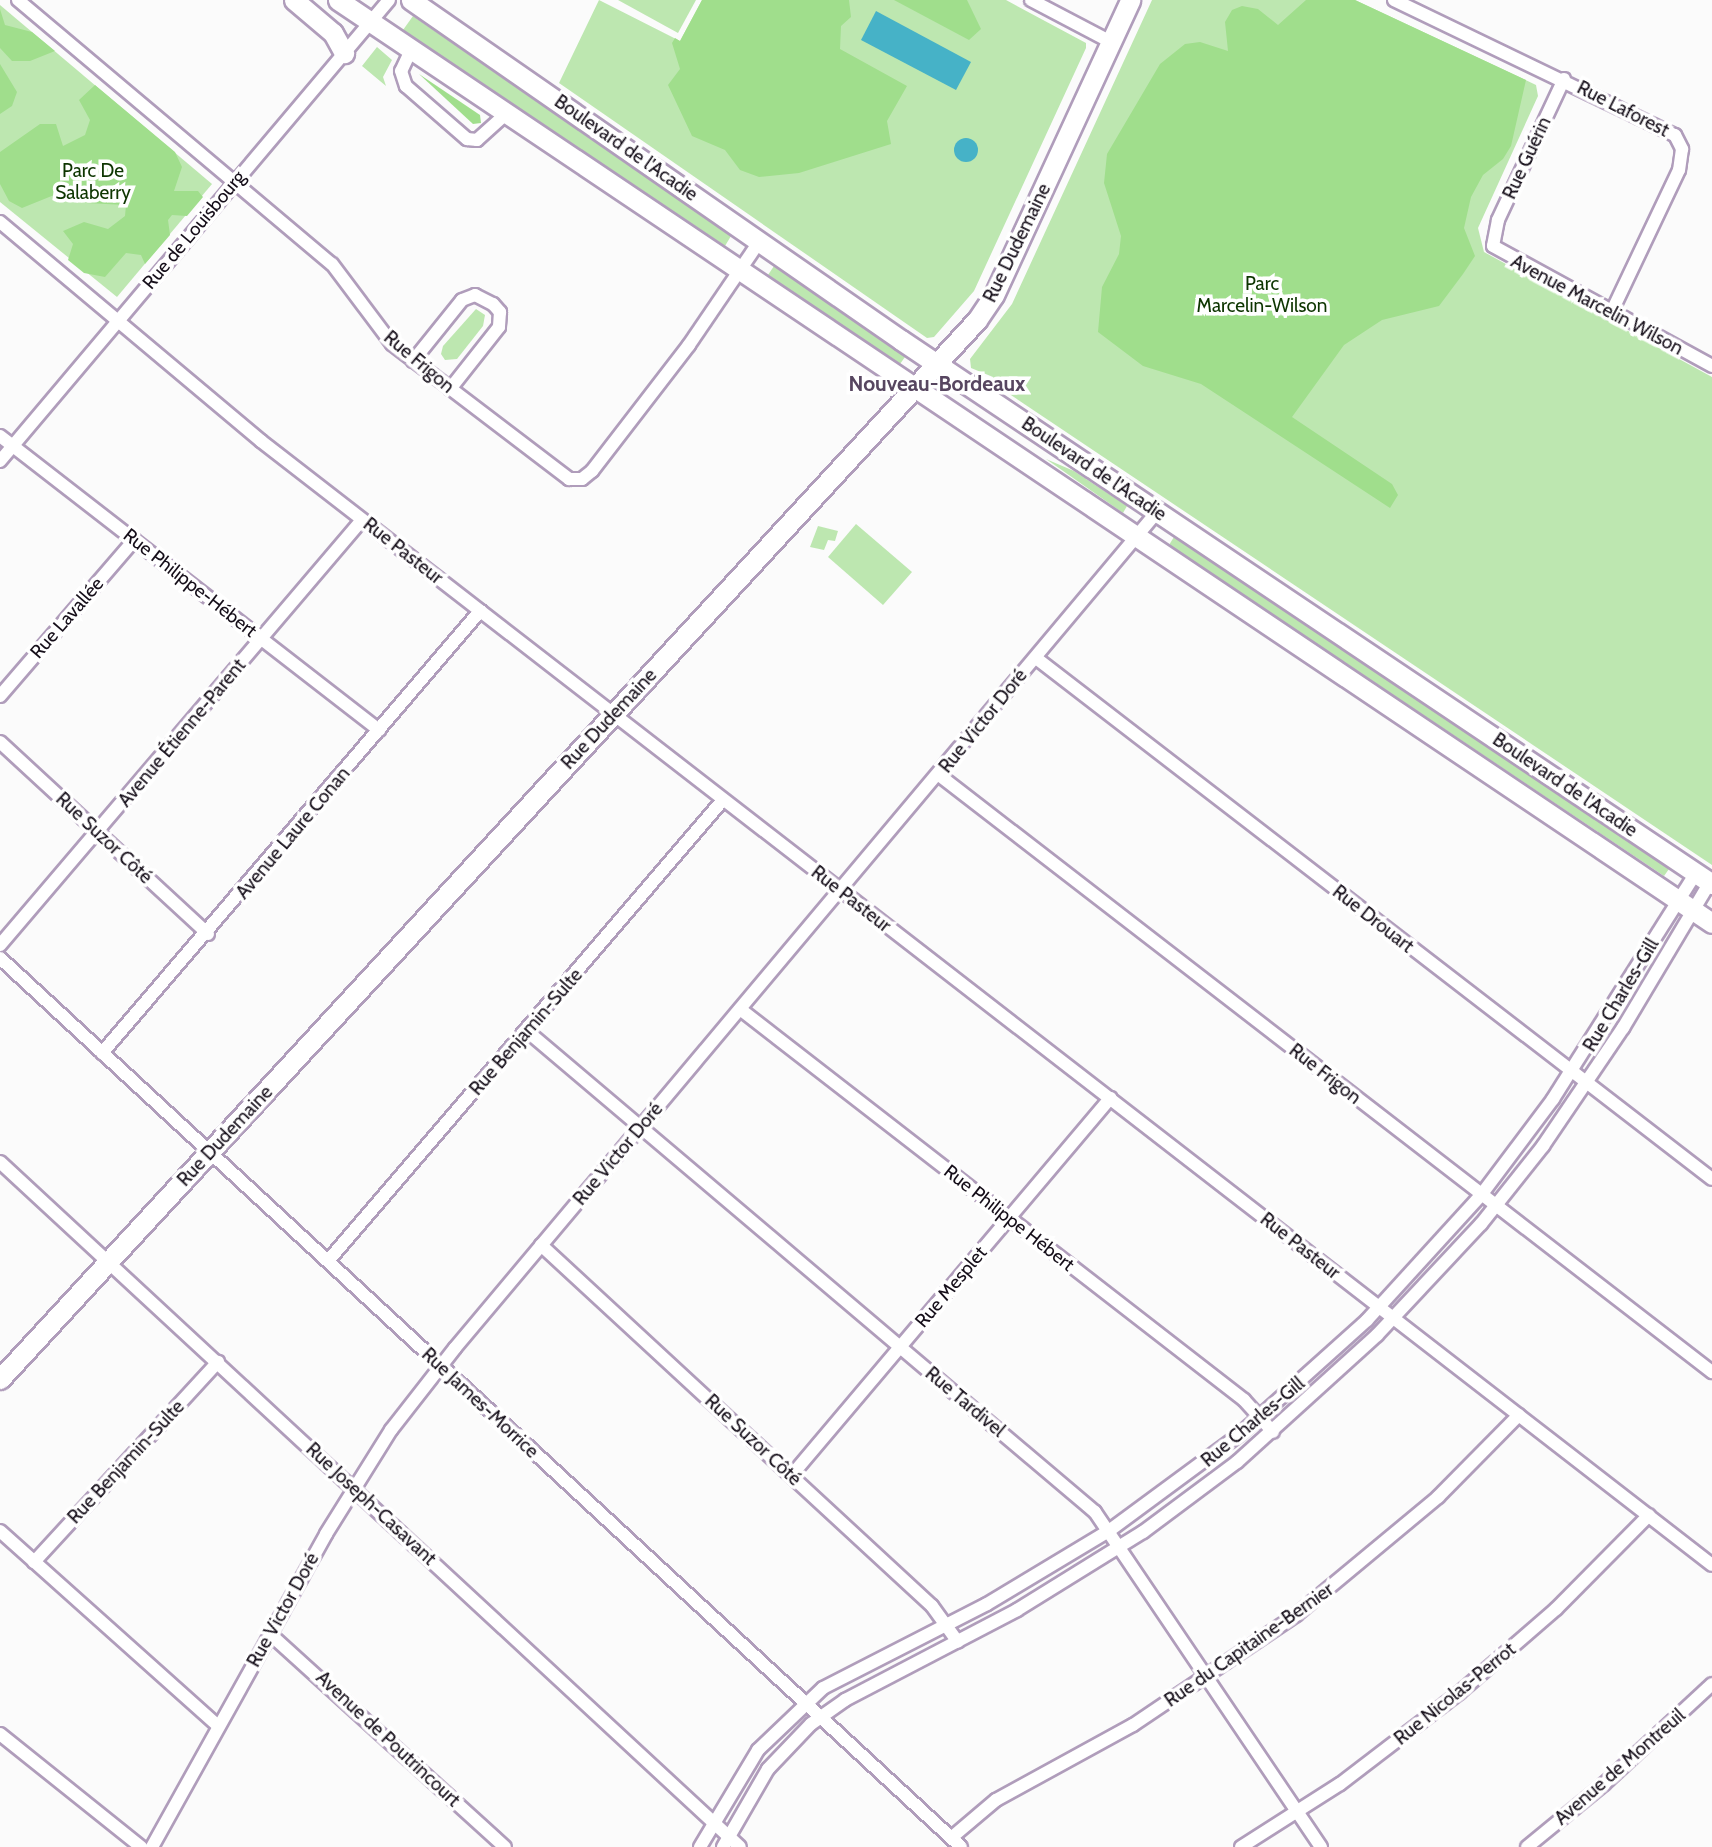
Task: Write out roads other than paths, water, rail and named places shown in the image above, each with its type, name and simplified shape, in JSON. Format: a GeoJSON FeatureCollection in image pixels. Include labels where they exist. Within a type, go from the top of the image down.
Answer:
{"type":"FeatureCollection","features":[{"type":"Feature","properties":{"kind":"main road"},"geometry":{"type":"LineString","coordinates":[[294,0],[333,33],[344,53]]}},
{"type":"Feature","properties":{"kind":"main road","name":"Boulevard de l'Acadie"},"geometry":{"type":"LineString","coordinates":[[338,0],[1712,923]]}},
{"type":"Feature","properties":{"kind":"main road","name":"Boulevard de l'Acadie"},"geometry":{"type":"LineString","coordinates":[[411,0],[938,364],[1706,880]]}},
{"type":"Feature","properties":{"kind":"main road","name":"Rue Dudemaine"},"geometry":{"type":"LineString","coordinates":[[1,1376],[938,364],[994,295],[1130,0]]}},
{"type":"Feature","properties":{"kind":"street","name":"Rue Frigon"},"geometry":{"type":"LineString","coordinates":[[18,0],[332,264],[387,339],[561,475],[582,479],[593,471],[679,359],[760,242]]}},
{"type":"Feature","properties":{"kind":"street","name":"Rue de Louisbourg"},"geometry":{"type":"LineString","coordinates":[[0,461],[389,0]]}},
{"type":"Feature","properties":{"kind":"street"},"geometry":{"type":"LineString","coordinates":[[1031,0],[1111,42]]}},
{"type":"Feature","properties":{"kind":"street","name":"Rue Laforest"},"geometry":{"type":"LineString","coordinates":[[1394,0],[1668,128],[1682,149],[1679,170],[1611,313]]}},
{"type":"Feature","properties":{"kind":"street"},"geometry":{"type":"LineString","coordinates":[[411,50],[401,71],[405,86],[469,141],[477,140],[506,114]]}},
{"type":"Feature","properties":{"kind":"street","name":"Rue Guérin"},"geometry":{"type":"LineString","coordinates":[[1492,236],[1564,79]]}},
{"type":"Feature","properties":{"kind":"street","name":"Rue Pasteur"},"geometry":{"type":"LineString","coordinates":[[0,222],[362,520],[1712,1564]]}},
{"type":"Feature","properties":{"kind":"street","name":"Avenue Marcelin Wilson"},"geometry":{"type":"LineString","coordinates":[[1492,236],[1501,254],[1712,366]]}},
{"type":"Feature","properties":{"kind":"street"},"geometry":{"type":"LineString","coordinates":[[413,361],[462,300],[475,295],[493,304],[500,312],[499,327],[450,389]]}},
{"type":"Feature","properties":{"kind":"street","name":"Rue Philippe-Hébert"},"geometry":{"type":"LineString","coordinates":[[0,436],[379,730]]}},
{"type":"Feature","properties":{"kind":"street","name":"Rue Victor Doré"},"geometry":{"type":"LineString","coordinates":[[152,1847],[353,1488],[441,1367],[1157,512]]}},
{"type":"Feature","properties":{"kind":"street","name":"Avenue Étienne-Parent"},"geometry":{"type":"LineString","coordinates":[[0,945],[362,520]]}},
{"type":"Feature","properties":{"kind":"street","name":"Rue Lavallée"},"geometry":{"type":"LineString","coordinates":[[0,696],[134,540]]}},
{"type":"Feature","properties":{"kind":"street","name":"Avenue Laure Conan"},"geometry":{"type":"LineString","coordinates":[[102,1053],[208,934],[480,611]]}},
{"type":"Feature","properties":{"kind":"street","name":"Rue Drouart"},"geometry":{"type":"LineString","coordinates":[[1036,658],[1712,1179]]}},
{"type":"Feature","properties":{"kind":"street","name":"Rue Suzor Côté"},"geometry":{"type":"LineString","coordinates":[[0,742],[208,934]]}},
{"type":"Feature","properties":{"kind":"street","name":"Rue Frigon"},"geometry":{"type":"LineString","coordinates":[[939,775],[1712,1372]]}},
{"type":"Feature","properties":{"kind":"street","name":"Rue Benjamin-Sulte"},"geometry":{"type":"LineString","coordinates":[[328,1261],[722,801]]}},
{"type":"Feature","properties":{"kind":"street","name":"Rue Charles-Gill"},"geometry":{"type":"LineString","coordinates":[[700,1847],[758,1750],[805,1703],[844,1675],[947,1625],[1110,1530],[1261,1417],[1380,1307],[1481,1195],[1572,1072],[1706,880]]}},
{"type":"Feature","properties":{"kind":"street","name":"Rue Charles-Gill"},"geometry":{"type":"LineString","coordinates":[[726,1842],[768,1769],[821,1717],[855,1694],[958,1642],[1122,1547],[1273,1432],[1394,1318],[1496,1206],[1587,1083],[1686,905]]}},
{"type":"Feature","properties":{"kind":"street","name":"Rue James-Morrice"},"geometry":{"type":"LineString","coordinates":[[0,958],[961,1847]]}},
{"type":"Feature","properties":{"kind":"street","name":"Rue Philippe Hébert"},"geometry":{"type":"LineString","coordinates":[[740,1009],[1261,1417],[1273,1432]]}},
{"type":"Feature","properties":{"kind":"street","name":"Rue Tardivel"},"geometry":{"type":"LineString","coordinates":[[527,1031],[900,1347],[1110,1530],[1321,1847]]}},
{"type":"Feature","properties":{"kind":"street","name":"Rue Mesplet"},"geometry":{"type":"LineString","coordinates":[[791,1476],[1110,1098]]}},
{"type":"Feature","properties":{"kind":"street","name":"Rue Joseph-Casavant"},"geometry":{"type":"LineString","coordinates":[[0,1162],[714,1822],[726,1842],[740,1847]]}},
{"type":"Feature","properties":{"kind":"street","name":"Rue Suzor Côté"},"geometry":{"type":"LineString","coordinates":[[541,1245],[791,1476],[947,1625],[958,1642]]}},
{"type":"Feature","properties":{"kind":"street","name":"Rue Benjamin-Sulte"},"geometry":{"type":"LineString","coordinates":[[34,1562],[218,1362]]}},
{"type":"Feature","properties":{"kind":"street","name":"Rue du Capitaine-Bernier"},"geometry":{"type":"LineString","coordinates":[[951,1838],[1003,1796],[1104,1741],[1208,1677],[1390,1540],[1519,1415]]}},
{"type":"Feature","properties":{"kind":"street","name":"Rue Nicolas-Perrot"},"geometry":{"type":"LineString","coordinates":[[1241,1847],[1377,1758],[1504,1656],[1649,1515]]}},
{"type":"Feature","properties":{"kind":"street"},"geometry":{"type":"LineString","coordinates":[[0,1531],[218,1726]]}},
{"type":"Feature","properties":{"kind":"street","name":"Avenue de Poutrincourt"},"geometry":{"type":"LineString","coordinates":[[270,1634],[505,1847]]}},
{"type":"Feature","properties":{"kind":"street","name":"Avenue de Montreuil"},"geometry":{"type":"LineString","coordinates":[[1527,1847],[1604,1784],[1712,1684]]}},
{"type":"Feature","properties":{"kind":"street"},"geometry":{"type":"LineString","coordinates":[[0,1734],[141,1847]]}},
{"type":"Feature","properties":{"kind":"water"},"geometry":{"type":"Polygon","coordinates":[[[876,11],[971,62],[956,90],[861,40],[876,11]]]}},
{"type":"Feature","properties":{"kind":"water"},"geometry":{"type":"Polygon","coordinates":[[[966,138],[975,141],[978,150],[975,159],[966,162],[957,159],[954,150],[957,141],[966,138]]]}},
{"type":"Feature","properties":{"kind":"district","name":"Nouveau-Bordeaux"},"geometry":{"type":"Point","coordinates":[937,384]}},
{"type":"Feature","properties":{"kind":"park label","name":"Parc De Salaberry"},"geometry":{"type":"Point","coordinates":[93,182]}},
{"type":"Feature","properties":{"kind":"park label","name":"Parc Marcelin-Wilson"},"geometry":{"type":"Point","coordinates":[1262,295]}}]}
